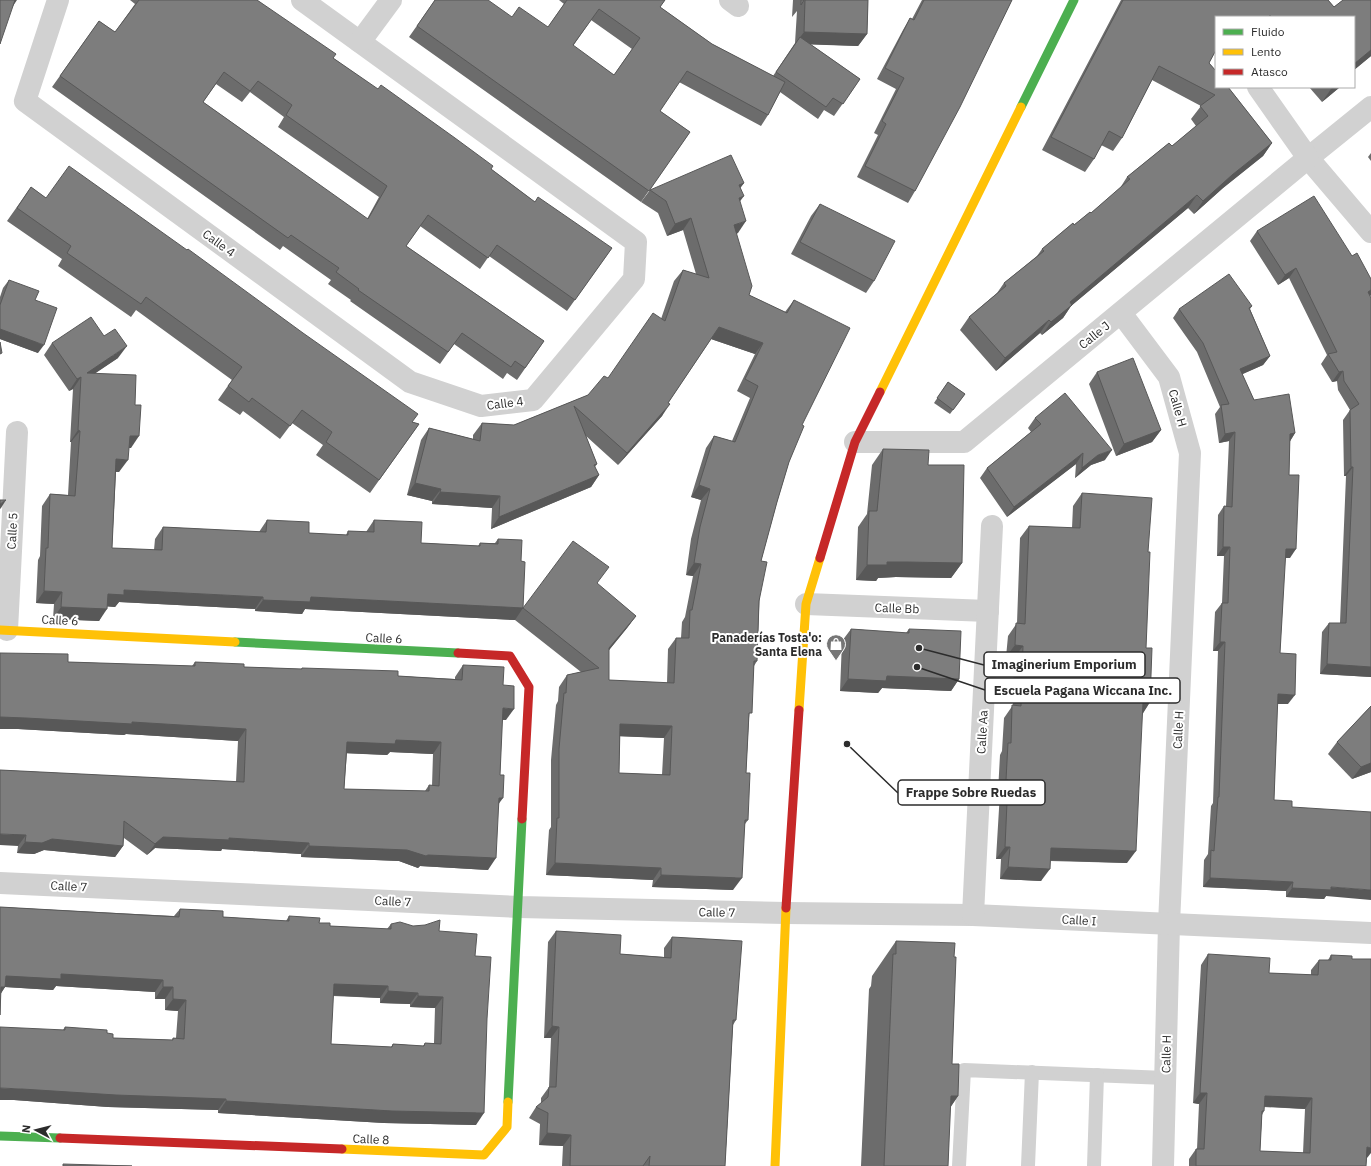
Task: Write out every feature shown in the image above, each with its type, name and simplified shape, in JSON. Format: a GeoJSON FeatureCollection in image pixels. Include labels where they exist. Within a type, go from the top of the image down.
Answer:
{"type":"FeatureCollection","features":[{"type":"Feature","properties":{"kind":"street","name":"Calle 4"},"geometry":{"type":"LineString","coordinates":[[58,0],[25,101],[410,382],[481,406],[533,400],[634,279],[636,242],[302,0]]}},
{"type":"Feature","properties":{"kind":"street"},"geometry":{"type":"LineString","coordinates":[[360,42],[391,0]]}},
{"type":"Feature","properties":{"kind":"street"},"geometry":{"type":"LineString","coordinates":[[775,1166],[786,913],[806,604],[855,442],[1074,0]]}},
{"type":"Feature","properties":{"kind":"street"},"geometry":{"type":"LineString","coordinates":[[1259,88],[1308,158],[1371,232]]}},
{"type":"Feature","properties":{"kind":"street","name":"Calle J"},"geometry":{"type":"LineString","coordinates":[[855,442],[964,442],[1371,107]]}},
{"type":"Feature","properties":{"kind":"street","name":"Calle H"},"geometry":{"type":"LineString","coordinates":[[1121,313],[1169,377],[1190,454],[1169,924],[1164,1166]]}},
{"type":"Feature","properties":{"kind":"street","name":"Calle 5"},"geometry":{"type":"LineString","coordinates":[[3,630],[17,432]]}},
{"type":"Feature","properties":{"kind":"street","name":"Calle Aa"},"geometry":{"type":"LineString","coordinates":[[973,915],[992,526]]}},
{"type":"Feature","properties":{"kind":"street","name":"Calle Bb"},"geometry":{"type":"LineString","coordinates":[[806,604],[988,611]]}},
{"type":"Feature","properties":{"kind":"street","name":"Calle 6"},"geometry":{"type":"LineString","coordinates":[[3,630],[510,656],[529,688],[519,907]]}},
{"type":"Feature","properties":{"kind":"street","name":"Calle 7"},"geometry":{"type":"LineString","coordinates":[[0,883],[519,907],[786,913]]}},
{"type":"Feature","properties":{"kind":"street","name":"Calle 8"},"geometry":{"type":"LineString","coordinates":[[0,1136],[484,1155],[507,1126],[519,907]]}},
{"type":"Feature","properties":{"kind":"street","name":"Calle I"},"geometry":{"type":"LineString","coordinates":[[786,913],[973,915],[1371,933]]}},
{"type":"Feature","properties":{"kind":"lane"},"geometry":{"type":"LineString","coordinates":[[959,1166],[964,1070],[1166,1078]]}},
{"type":"Feature","properties":{"kind":"lane"},"geometry":{"type":"LineString","coordinates":[[1028,1166],[1032,1072]]}},
{"type":"Feature","properties":{"kind":"lane"},"geometry":{"type":"LineString","coordinates":[[1094,1166],[1097,1075]]}},
{"type":"Feature","properties":{"kind":"building"},"geometry":{"type":"Polygon","coordinates":[[[0,0],[15,0],[0,44],[0,0]]]}},
{"type":"Feature","properties":{"kind":"building"},"geometry":{"type":"Polygon","coordinates":[[[139,0],[257,0],[336,54],[333,58],[378,89],[381,85],[455,138],[493,166],[491,169],[535,202],[538,197],[612,248],[575,300],[497,245],[488,258],[428,215],[406,246],[544,341],[525,368],[515,361],[511,367],[462,333],[448,352],[358,290],[359,289],[336,272],[339,268],[291,235],[288,238],[60,76],[99,21],[115,32],[139,0]],[[224,72],[203,102],[368,219],[387,186],[286,115],[292,105],[258,81],[250,91],[224,72]]]}},
{"type":"Feature","properties":{"kind":"building"},"geometry":{"type":"Polygon","coordinates":[[[435,0],[488,0],[512,17],[519,7],[548,27],[567,0],[665,0],[660,7],[712,44],[785,82],[768,115],[687,71],[660,111],[690,132],[649,191],[417,26],[435,0]],[[599,9],[573,45],[614,75],[640,38],[599,9]]]}},
{"type":"Feature","properties":{"kind":"building"},"geometry":{"type":"Polygon","coordinates":[[[805,0],[868,0],[867,34],[804,32],[805,0]]]}},
{"type":"Feature","properties":{"kind":"building"},"geometry":{"type":"Polygon","coordinates":[[[924,0],[1012,0],[960,107],[915,191],[865,166],[886,124],[882,121],[904,78],[885,68],[910,18],[914,20],[924,0]]]}},
{"type":"Feature","properties":{"kind":"building"},"geometry":{"type":"Polygon","coordinates":[[[1123,0],[1328,0],[1334,7],[1343,0],[1371,0],[1371,50],[1355,63],[1355,16],[1215,16],[1215,52],[1209,63],[1215,70],[1215,88],[1229,88],[1272,143],[1232,175],[1203,201],[1197,195],[1070,302],[1072,305],[1051,322],[1049,320],[1005,358],[969,317],[1006,286],[1004,283],[1044,251],[1042,249],[1073,223],[1074,225],[1090,212],[1091,213],[1130,179],[1127,177],[1169,143],[1172,146],[1208,116],[1200,106],[1215,95],[1159,66],[1122,138],[1109,131],[1094,159],[1051,137],[1123,0]]]}},
{"type":"Feature","properties":{"kind":"building"},"geometry":{"type":"Polygon","coordinates":[[[800,37],[860,79],[843,104],[833,98],[826,107],[776,72],[800,37]]]}},
{"type":"Feature","properties":{"kind":"building"},"geometry":{"type":"Polygon","coordinates":[[[731,155],[744,183],[739,185],[744,196],[739,198],[746,221],[734,225],[752,286],[749,295],[787,313],[794,300],[850,328],[802,425],[804,426],[789,462],[761,561],[767,562],[759,601],[757,661],[754,661],[752,713],[749,713],[746,773],[750,773],[748,820],[745,820],[742,878],[661,875],[661,868],[555,863],[557,818],[559,818],[559,749],[567,675],[599,668],[523,608],[573,541],[609,567],[597,583],[636,616],[609,648],[609,680],[674,683],[676,638],[689,638],[690,610],[692,610],[701,564],[694,563],[700,527],[710,489],[699,485],[714,436],[735,442],[758,386],[745,379],[763,343],[719,327],[668,403],[670,404],[627,453],[574,406],[597,464],[594,465],[599,475],[499,517],[500,496],[440,492],[441,489],[415,483],[429,428],[480,441],[482,423],[514,425],[588,395],[604,376],[608,378],[653,313],[665,321],[683,270],[709,278],[691,218],[675,224],[666,201],[650,190],[731,155]],[[620,724],[619,773],[670,775],[672,726],[620,724]]]}},
{"type":"Feature","properties":{"kind":"building"},"geometry":{"type":"Polygon","coordinates":[[[69,166],[187,250],[188,249],[303,333],[418,414],[412,422],[419,424],[379,480],[326,442],[332,432],[302,410],[290,426],[252,398],[249,402],[228,386],[242,367],[146,297],[141,304],[67,253],[71,246],[17,208],[31,187],[46,198],[69,166]]]}},
{"type":"Feature","properties":{"kind":"building"},"geometry":{"type":"Polygon","coordinates":[[[1314,196],[1352,256],[1357,253],[1371,279],[1371,290],[1368,292],[1371,298],[1371,667],[1327,664],[1329,623],[1346,623],[1353,467],[1351,467],[1350,410],[1359,404],[1344,381],[1343,371],[1339,372],[1328,354],[1337,352],[1296,268],[1285,275],[1257,231],[1314,196]]]}},
{"type":"Feature","properties":{"kind":"building"},"geometry":{"type":"Polygon","coordinates":[[[820,204],[895,241],[874,281],[800,242],[820,204]]]}},
{"type":"Feature","properties":{"kind":"building"},"geometry":{"type":"Polygon","coordinates":[[[1229,274],[1252,306],[1249,308],[1270,356],[1240,369],[1254,400],[1289,394],[1295,433],[1290,434],[1289,475],[1299,475],[1296,549],[1286,549],[1280,653],[1296,654],[1295,695],[1278,694],[1274,800],[1292,801],[1292,807],[1371,812],[1371,890],[1331,887],[1331,890],[1292,888],[1293,882],[1210,878],[1211,850],[1214,851],[1219,797],[1225,642],[1220,642],[1222,603],[1228,603],[1230,547],[1223,547],[1224,506],[1232,507],[1235,432],[1225,434],[1221,405],[1229,404],[1203,343],[1179,309],[1229,274]]]}},
{"type":"Feature","properties":{"kind":"building"},"geometry":{"type":"Polygon","coordinates":[[[9,280],[39,291],[35,300],[57,308],[44,345],[0,329],[0,305],[9,280]]]}},
{"type":"Feature","properties":{"kind":"building"},"geometry":{"type":"Polygon","coordinates":[[[91,317],[104,336],[115,329],[127,346],[87,373],[136,375],[135,405],[141,405],[139,436],[130,436],[128,460],[116,459],[112,548],[162,550],[163,527],[266,532],[267,520],[309,522],[309,533],[348,535],[348,531],[374,532],[374,520],[422,522],[421,543],[480,546],[480,543],[498,544],[498,539],[522,540],[521,561],[525,562],[523,608],[311,597],[310,602],[263,600],[263,597],[124,590],[124,595],[108,594],[107,609],[61,607],[62,592],[44,591],[46,548],[48,548],[50,494],[75,496],[80,431],[78,430],[81,377],[77,379],[52,343],[91,317]]]}},
{"type":"Feature","properties":{"kind":"building"},"geometry":{"type":"Polygon","coordinates":[[[0,342],[2,353],[0,354],[0,342]]]}},
{"type":"Feature","properties":{"kind":"building"},"geometry":{"type":"Polygon","coordinates":[[[1133,358],[1161,430],[1124,444],[1097,372],[1133,358]]]}},
{"type":"Feature","properties":{"kind":"building"},"geometry":{"type":"Polygon","coordinates":[[[948,382],[965,394],[953,410],[937,398],[948,382]]]}},
{"type":"Feature","properties":{"kind":"building"},"geometry":{"type":"Polygon","coordinates":[[[1065,393],[1112,450],[1098,455],[1082,468],[1083,453],[1014,507],[987,468],[1041,424],[1035,418],[1065,393]]]}},
{"type":"Feature","properties":{"kind":"building"},"geometry":{"type":"Polygon","coordinates":[[[883,449],[929,450],[928,465],[964,465],[962,563],[887,562],[887,565],[867,565],[869,511],[877,511],[883,449]]]}},
{"type":"Feature","properties":{"kind":"building"},"geometry":{"type":"Polygon","coordinates":[[[1082,493],[1152,498],[1148,552],[1150,552],[1146,648],[1152,648],[1150,702],[1143,702],[1136,851],[1051,848],[1050,869],[1008,867],[1010,847],[1005,847],[1008,743],[1011,743],[1012,705],[1021,706],[1023,646],[1015,645],[1016,623],[1025,624],[1029,526],[1080,528],[1082,493]]]}},
{"type":"Feature","properties":{"kind":"building"},"geometry":{"type":"Polygon","coordinates":[[[0,500],[6,500],[0,504],[0,500]]]}},
{"type":"Feature","properties":{"kind":"building"},"geometry":{"type":"Polygon","coordinates":[[[851,629],[909,633],[909,629],[961,631],[959,679],[887,676],[886,681],[848,679],[851,629]]]}},
{"type":"Feature","properties":{"kind":"building"},"geometry":{"type":"Polygon","coordinates":[[[0,653],[68,654],[68,662],[195,666],[195,662],[244,664],[244,667],[398,671],[398,676],[462,680],[463,665],[504,667],[503,685],[514,686],[514,709],[503,708],[500,775],[504,775],[503,798],[499,798],[496,858],[426,856],[407,850],[309,846],[309,843],[229,838],[229,840],[163,837],[155,844],[124,821],[123,846],[52,839],[42,843],[25,842],[26,835],[0,834],[0,770],[244,782],[246,729],[132,722],[132,724],[0,717],[0,653]],[[396,740],[395,744],[347,742],[344,789],[429,791],[429,785],[439,786],[441,742],[396,740]]]}},
{"type":"Feature","properties":{"kind":"building"},"geometry":{"type":"Polygon","coordinates":[[[1371,706],[1371,763],[1361,767],[1337,742],[1371,706]]]}},
{"type":"Feature","properties":{"kind":"building"},"geometry":{"type":"Polygon","coordinates":[[[0,907],[179,917],[180,909],[223,911],[223,917],[289,921],[289,916],[320,918],[319,923],[330,923],[330,926],[391,929],[391,924],[400,922],[413,926],[425,925],[440,920],[439,931],[477,934],[475,956],[491,957],[487,1019],[484,1113],[392,1111],[226,1101],[226,1099],[116,1095],[0,1088],[0,1027],[65,1030],[65,1027],[107,1030],[107,1033],[113,1034],[113,1038],[184,1039],[186,1000],[173,999],[173,987],[163,987],[163,980],[61,974],[61,979],[6,976],[5,987],[1,987],[0,1015],[0,907]],[[334,984],[331,1044],[392,1047],[393,1044],[424,1046],[425,1043],[441,1044],[443,997],[418,996],[418,993],[388,991],[388,986],[334,984]]]}},
{"type":"Feature","properties":{"kind":"building"},"geometry":{"type":"Polygon","coordinates":[[[556,931],[621,935],[620,954],[671,958],[672,937],[742,941],[736,1020],[733,1020],[725,1166],[649,1166],[650,1156],[643,1166],[570,1166],[571,1135],[547,1133],[548,1113],[536,1107],[548,1097],[549,1087],[556,1087],[559,1027],[552,1026],[556,931]]]}},
{"type":"Feature","properties":{"kind":"building"},"geometry":{"type":"Polygon","coordinates":[[[896,941],[955,943],[954,957],[956,957],[952,1064],[959,1064],[958,1096],[951,1096],[948,1166],[884,1166],[893,954],[896,954],[896,941]]]}},
{"type":"Feature","properties":{"kind":"building"},"geometry":{"type":"Polygon","coordinates":[[[1208,954],[1270,958],[1269,973],[1318,975],[1319,960],[1331,960],[1331,955],[1352,956],[1352,959],[1371,959],[1371,1148],[1367,1147],[1366,1166],[1196,1166],[1196,1149],[1204,1149],[1207,1093],[1200,1093],[1208,954]],[[1265,1096],[1264,1111],[1262,1111],[1260,1151],[1310,1153],[1312,1098],[1265,1096]]]}},
{"type":"Feature","properties":{"kind":"building"},"geometry":{"type":"Polygon","coordinates":[[[63,1164],[132,1166],[63,1166],[63,1164]]]}},
{"type":"Feature","properties":{"kind":"traffic: fast"},"geometry":{"type":"LineString","coordinates":[[1021,107],[1074,0]]}},
{"type":"Feature","properties":{"kind":"traffic: fast"},"geometry":{"type":"LineString","coordinates":[[235,642],[458,653]]}},
{"type":"Feature","properties":{"kind":"traffic: fast"},"geometry":{"type":"LineString","coordinates":[[508,1102],[522,819]]}},
{"type":"Feature","properties":{"kind":"traffic: fast"},"geometry":{"type":"LineString","coordinates":[[0,1136],[60,1138]]}},
{"type":"Feature","properties":{"kind":"traffic: slow"},"geometry":{"type":"LineString","coordinates":[[880,392],[1021,107]]}},
{"type":"Feature","properties":{"kind":"traffic: slow"},"geometry":{"type":"LineString","coordinates":[[799,710],[806,604],[820,558]]}},
{"type":"Feature","properties":{"kind":"traffic: slow"},"geometry":{"type":"LineString","coordinates":[[0,630],[235,642]]}},
{"type":"Feature","properties":{"kind":"traffic: slow"},"geometry":{"type":"LineString","coordinates":[[775,1166],[786,908]]}},
{"type":"Feature","properties":{"kind":"traffic: slow"},"geometry":{"type":"LineString","coordinates":[[342,1149],[484,1155],[507,1127],[508,1102]]}},
{"type":"Feature","properties":{"kind":"traffic: jam"},"geometry":{"type":"LineString","coordinates":[[820,558],[855,442],[880,392]]}},
{"type":"Feature","properties":{"kind":"traffic: jam"},"geometry":{"type":"LineString","coordinates":[[458,653],[510,656],[529,687],[522,819]]}},
{"type":"Feature","properties":{"kind":"traffic: jam"},"geometry":{"type":"LineString","coordinates":[[786,908],[799,710]]}},
{"type":"Feature","properties":{"kind":"traffic: jam"},"geometry":{"type":"LineString","coordinates":[[60,1138],[342,1149]]}},
{"type":"Feature","properties":{"kind":"place","name":"Imaginerium Emporium"},"geometry":{"type":"Point","coordinates":[919,648]}},
{"type":"Feature","properties":{"kind":"place","name":"Panaderías Tosta'o: Santa Elena"},"geometry":{"type":"Point","coordinates":[836,661]}},
{"type":"Feature","properties":{"kind":"place","name":"Escuela Pagana Wiccana Inc."},"geometry":{"type":"Point","coordinates":[917,667]}},
{"type":"Feature","properties":{"kind":"place","name":"Frappe Sobre Ruedas"},"geometry":{"type":"Point","coordinates":[847,744]}}]}
